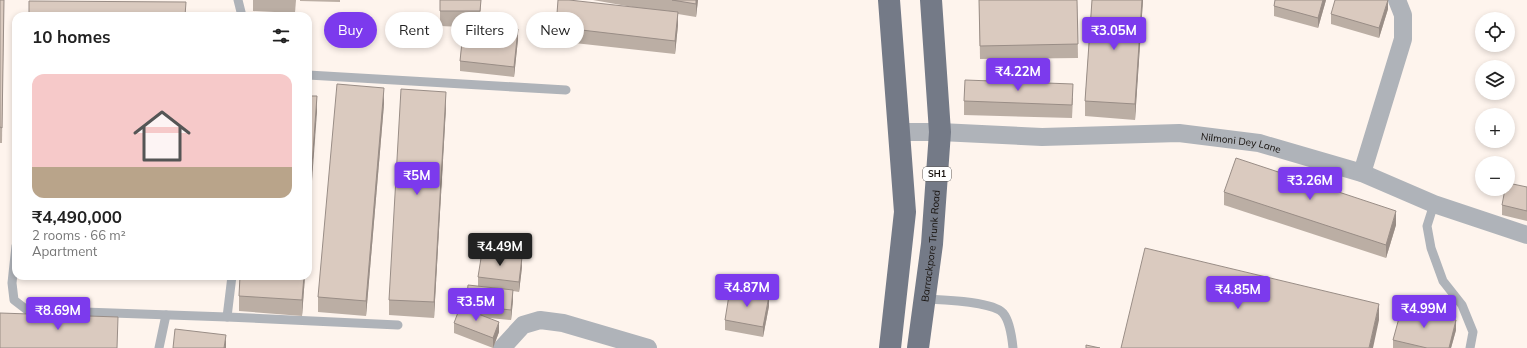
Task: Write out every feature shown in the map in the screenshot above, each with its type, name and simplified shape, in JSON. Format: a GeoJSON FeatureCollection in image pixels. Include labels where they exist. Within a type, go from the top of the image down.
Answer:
{"type":"FeatureCollection","features":[{"type":"Feature","properties":{"kind":"main road"},"geometry":{"type":"LineString","coordinates":[[889,0],[905,212],[890,348]]}},
{"type":"Feature","properties":{"kind":"main road","name":"Barrackpore Trunk Road"},"geometry":{"type":"LineString","coordinates":[[918,348],[932,244],[940,132],[931,0]]}},
{"type":"Feature","properties":{"kind":"street"},"geometry":{"type":"LineString","coordinates":[[1362,173],[1403,39],[1403,16],[1398,0]]}},
{"type":"Feature","properties":{"kind":"street","name":"Nilmoni Dey Lane"},"geometry":{"type":"LineString","coordinates":[[899,132],[940,132],[1042,137],[1179,133],[1259,143],[1362,173],[1434,204],[1527,235]]}},
{"type":"Feature","properties":{"kind":"street"},"geometry":{"type":"LineString","coordinates":[[502,348],[523,325],[540,320],[563,323],[648,348]]}},
{"type":"Feature","properties":{"kind":"lane"},"geometry":{"type":"LineString","coordinates":[[238,0],[241,12]]}},
{"type":"Feature","properties":{"kind":"lane"},"geometry":{"type":"LineString","coordinates":[[312,75],[566,90]]}},
{"type":"Feature","properties":{"kind":"lane"},"geometry":{"type":"LineString","coordinates":[[1434,204],[1427,226],[1432,248],[1443,281],[1462,305],[1473,332],[1470,348]]}},
{"type":"Feature","properties":{"kind":"lane"},"geometry":{"type":"LineString","coordinates":[[12,280],[14,300],[27,310],[398,325]]}},
{"type":"Feature","properties":{"kind":"lane"},"geometry":{"type":"LineString","coordinates":[[227,317],[232,280]]}},
{"type":"Feature","properties":{"kind":"lane"},"geometry":{"type":"LineString","coordinates":[[924,299],[988,305],[1003,312],[1011,332],[1013,348]]}},
{"type":"Feature","properties":{"kind":"lane"},"geometry":{"type":"LineString","coordinates":[[159,348],[166,315]]}},
{"type":"Feature","properties":{"kind":"building"},"geometry":{"type":"Polygon","coordinates":[[[0,0],[4,0],[2,128],[0,127],[0,0]]]}},
{"type":"Feature","properties":{"kind":"building"},"geometry":{"type":"Polygon","coordinates":[[[440,0],[481,0],[480,11],[440,11],[440,0]]]}},
{"type":"Feature","properties":{"kind":"building"},"geometry":{"type":"Polygon","coordinates":[[[558,0],[569,0],[678,12],[675,41],[584,30],[584,12],[557,12],[558,0]]]}},
{"type":"Feature","properties":{"kind":"building"},"geometry":{"type":"Polygon","coordinates":[[[672,0],[696,0],[696,4],[672,0]]]}},
{"type":"Feature","properties":{"kind":"building"},"geometry":{"type":"Polygon","coordinates":[[[979,0],[1077,0],[1078,44],[980,46],[979,0]]]}},
{"type":"Feature","properties":{"kind":"building"},"geometry":{"type":"Polygon","coordinates":[[[1092,0],[1142,0],[1135,104],[1085,101],[1092,0]]]}},
{"type":"Feature","properties":{"kind":"building"},"geometry":{"type":"Polygon","coordinates":[[[1275,0],[1323,0],[1318,18],[1274,6],[1275,0]]]}},
{"type":"Feature","properties":{"kind":"building"},"geometry":{"type":"Polygon","coordinates":[[[1335,0],[1388,0],[1379,28],[1331,14],[1335,0]]]}},
{"type":"Feature","properties":{"kind":"building"},"geometry":{"type":"Polygon","coordinates":[[[29,1],[186,2],[185,12],[29,12],[29,1]]]}},
{"type":"Feature","properties":{"kind":"building"},"geometry":{"type":"Polygon","coordinates":[[[461,48],[516,48],[514,67],[460,61],[461,48]]]}},
{"type":"Feature","properties":{"kind":"building"},"geometry":{"type":"Polygon","coordinates":[[[965,80],[1073,84],[1072,105],[964,101],[965,80]]]}},
{"type":"Feature","properties":{"kind":"building"},"geometry":{"type":"Polygon","coordinates":[[[337,84],[384,88],[366,301],[318,297],[337,84]]]}},
{"type":"Feature","properties":{"kind":"building"},"geometry":{"type":"Polygon","coordinates":[[[401,89],[446,92],[434,302],[389,300],[401,89]]]}},
{"type":"Feature","properties":{"kind":"building"},"geometry":{"type":"Polygon","coordinates":[[[312,96],[317,96],[312,165],[312,96]]]}},
{"type":"Feature","properties":{"kind":"building"},"geometry":{"type":"Polygon","coordinates":[[[1236,158],[1396,211],[1386,245],[1224,192],[1236,158]]]}},
{"type":"Feature","properties":{"kind":"building"},"geometry":{"type":"Polygon","coordinates":[[[1515,184],[1527,187],[1527,211],[1502,205],[1504,196],[1515,196],[1515,184]]]}},
{"type":"Feature","properties":{"kind":"building"},"geometry":{"type":"Polygon","coordinates":[[[1145,248],[1379,304],[1369,348],[1121,348],[1145,248]]]}},
{"type":"Feature","properties":{"kind":"building"},"geometry":{"type":"Polygon","coordinates":[[[482,252],[522,257],[519,282],[478,277],[482,252]]]}},
{"type":"Feature","properties":{"kind":"building"},"geometry":{"type":"Polygon","coordinates":[[[240,280],[304,280],[302,300],[239,296],[240,280]]]}},
{"type":"Feature","properties":{"kind":"building"},"geometry":{"type":"Polygon","coordinates":[[[468,285],[513,290],[511,310],[466,305],[468,285]]]}},
{"type":"Feature","properties":{"kind":"building"},"geometry":{"type":"Polygon","coordinates":[[[730,289],[769,296],[763,327],[725,320],[730,289]]]}},
{"type":"Feature","properties":{"kind":"building"},"geometry":{"type":"Polygon","coordinates":[[[460,307],[499,322],[493,338],[454,323],[460,307]]]}},
{"type":"Feature","properties":{"kind":"building"},"geometry":{"type":"Polygon","coordinates":[[[1402,307],[1456,320],[1449,348],[1427,348],[1393,340],[1402,307]]]}},
{"type":"Feature","properties":{"kind":"building"},"geometry":{"type":"Polygon","coordinates":[[[0,313],[118,317],[117,348],[0,348],[0,313]]]}},
{"type":"Feature","properties":{"kind":"building"},"geometry":{"type":"Polygon","coordinates":[[[175,329],[226,335],[224,348],[173,348],[175,329]]]}},
{"type":"Feature","properties":{"kind":"building"},"geometry":{"type":"Polygon","coordinates":[[[1086,345],[1100,348],[1086,348],[1086,345]]]}}]}
